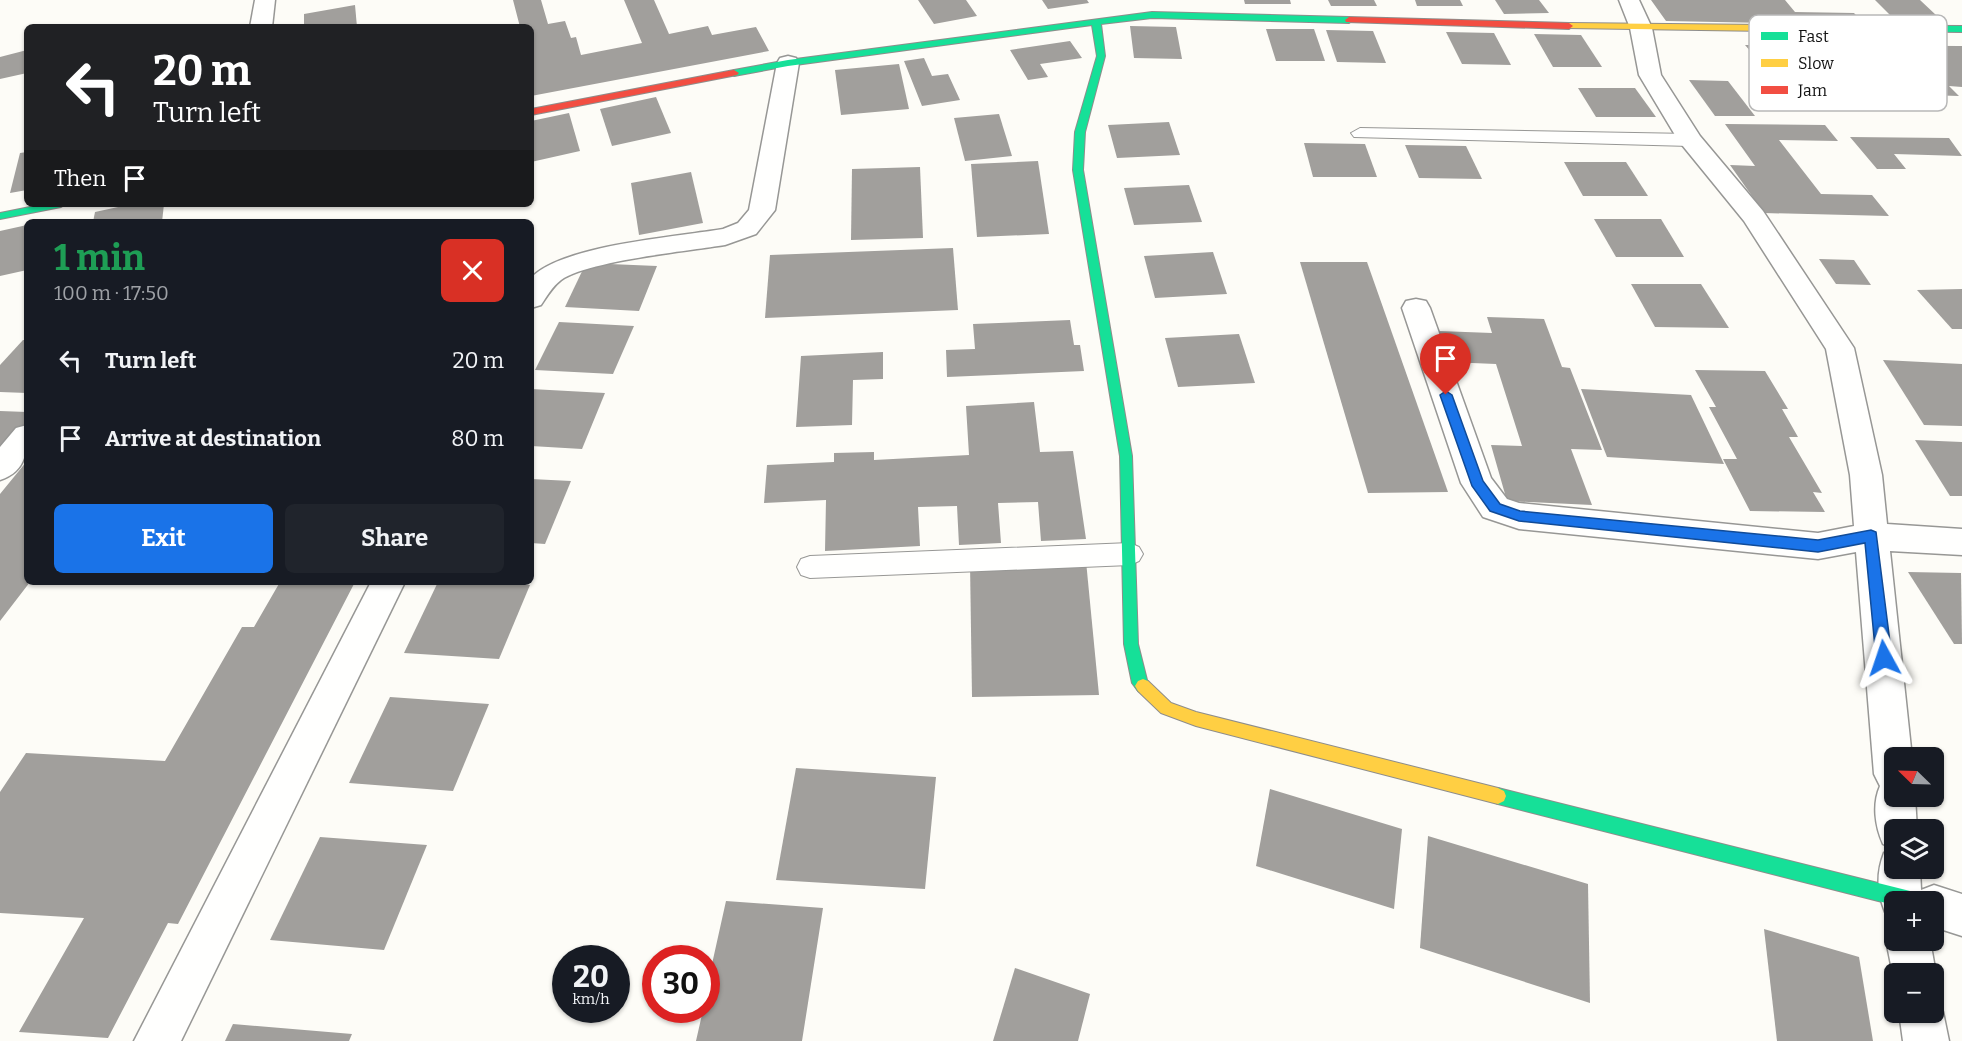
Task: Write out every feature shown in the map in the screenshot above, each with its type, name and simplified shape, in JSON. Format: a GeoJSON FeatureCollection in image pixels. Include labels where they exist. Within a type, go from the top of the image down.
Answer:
{"type":"FeatureCollection","features":[{"type":"Feature","properties":{"kind":"street"},"geometry":{"type":"LineString","coordinates":[[261,24],[265,0]]}},
{"type":"Feature","properties":{"kind":"street"},"geometry":{"type":"LineString","coordinates":[[1629,0],[1641,28],[1650,75],[1690,140],[1754,217],[1840,348],[1866,475],[1891,747]]}},
{"type":"Feature","properties":{"kind":"street"},"geometry":{"type":"LineString","coordinates":[[534,111],[788,63],[1152,15],[1641,28],[1749,28]]}},
{"type":"Feature","properties":{"kind":"street"},"geometry":{"type":"LineString","coordinates":[[1096,22],[1101,56],[1080,132],[1078,170],[1126,456],[1131,644],[1140,683],[1166,708],[1208,722],[1894,891]]}},
{"type":"Feature","properties":{"kind":"street"},"geometry":{"type":"LineString","coordinates":[[1947,29],[1962,29]]}},
{"type":"Feature","properties":{"kind":"street"},"geometry":{"type":"LineString","coordinates":[[534,294],[545,277],[560,268],[580,261],[724,237],[743,232],[755,224],[762,210],[788,63]]}},
{"type":"Feature","properties":{"kind":"street"},"geometry":{"type":"LineString","coordinates":[[0,216],[46,207]]}},
{"type":"Feature","properties":{"kind":"street"},"geometry":{"type":"LineString","coordinates":[[1416,308],[1477,483],[1495,508],[1519,516],[1818,546],[1871,536],[1962,542]]}},
{"type":"Feature","properties":{"kind":"street"},"geometry":{"type":"LineString","coordinates":[[0,468],[24,440]]}},
{"type":"Feature","properties":{"kind":"street"},"geometry":{"type":"LineString","coordinates":[[157,1041],[386,585]]}},
{"type":"Feature","properties":{"kind":"street"},"geometry":{"type":"LineString","coordinates":[[1944,908],[1962,915]]}},
{"type":"Feature","properties":{"kind":"street"},"geometry":{"type":"LineString","coordinates":[[1923,1023],[1926,1041]]}},
{"type":"Feature","properties":{"kind":"lane"},"geometry":{"type":"LineString","coordinates":[[1360,133],[1690,140]]}},
{"type":"Feature","properties":{"kind":"lane"},"geometry":{"type":"LineString","coordinates":[[810,567],[1130,554]]}},
{"type":"Feature","properties":{"kind":"building"},"geometry":{"type":"Polygon","coordinates":[[[513,0],[541,0],[548,24],[565,21],[571,38],[576,37],[581,55],[642,43],[624,0],[654,0],[669,34],[708,26],[712,35],[756,27],[769,51],[534,95],[534,24],[519,24],[513,0]]]}},
{"type":"Feature","properties":{"kind":"building"},"geometry":{"type":"Polygon","coordinates":[[[918,0],[966,0],[977,16],[934,24],[918,0]]]}},
{"type":"Feature","properties":{"kind":"building"},"geometry":{"type":"Polygon","coordinates":[[[1042,0],[1087,0],[1089,3],[1048,9],[1042,0]]]}},
{"type":"Feature","properties":{"kind":"building"},"geometry":{"type":"Polygon","coordinates":[[[1244,0],[1290,0],[1291,4],[1245,4],[1244,0]]]}},
{"type":"Feature","properties":{"kind":"building"},"geometry":{"type":"Polygon","coordinates":[[[1328,0],[1374,0],[1377,6],[1331,6],[1328,0]]]}},
{"type":"Feature","properties":{"kind":"building"},"geometry":{"type":"Polygon","coordinates":[[[1415,0],[1460,0],[1463,6],[1417,6],[1415,0]]]}},
{"type":"Feature","properties":{"kind":"building"},"geometry":{"type":"Polygon","coordinates":[[[1495,0],[1539,0],[1549,13],[1504,14],[1495,0]]]}},
{"type":"Feature","properties":{"kind":"building"},"geometry":{"type":"Polygon","coordinates":[[[1651,0],[1785,0],[1795,12],[1854,13],[1856,15],[1749,15],[1749,23],[1666,21],[1651,0]]]}},
{"type":"Feature","properties":{"kind":"building"},"geometry":{"type":"Polygon","coordinates":[[[1875,0],[1920,0],[1936,15],[1890,15],[1875,0]]]}},
{"type":"Feature","properties":{"kind":"building"},"geometry":{"type":"Polygon","coordinates":[[[355,5],[357,24],[304,24],[304,14],[355,5]]]}},
{"type":"Feature","properties":{"kind":"building"},"geometry":{"type":"Polygon","coordinates":[[[1130,26],[1176,27],[1182,59],[1134,58],[1130,26]]]}},
{"type":"Feature","properties":{"kind":"building"},"geometry":{"type":"Polygon","coordinates":[[[1266,29],[1314,29],[1325,61],[1276,61],[1266,29]]]}},
{"type":"Feature","properties":{"kind":"building"},"geometry":{"type":"Polygon","coordinates":[[[1326,30],[1373,31],[1386,63],[1337,62],[1326,30]]]}},
{"type":"Feature","properties":{"kind":"building"},"geometry":{"type":"Polygon","coordinates":[[[1446,32],[1494,33],[1511,65],[1462,64],[1446,32]]]}},
{"type":"Feature","properties":{"kind":"building"},"geometry":{"type":"Polygon","coordinates":[[[1534,34],[1581,35],[1602,67],[1553,67],[1534,34]]]}},
{"type":"Feature","properties":{"kind":"building"},"geometry":{"type":"Polygon","coordinates":[[[1070,41],[1082,58],[1040,64],[1048,77],[1028,80],[1010,50],[1070,41]]]}},
{"type":"Feature","properties":{"kind":"building"},"geometry":{"type":"Polygon","coordinates":[[[1947,46],[1962,46],[1962,87],[1949,86],[1959,96],[1947,96],[1947,46]]]}},
{"type":"Feature","properties":{"kind":"building"},"geometry":{"type":"Polygon","coordinates":[[[24,51],[24,74],[0,79],[0,57],[24,51]]]}},
{"type":"Feature","properties":{"kind":"building"},"geometry":{"type":"Polygon","coordinates":[[[924,58],[932,76],[948,74],[960,100],[922,106],[904,61],[924,58]]]}},
{"type":"Feature","properties":{"kind":"building"},"geometry":{"type":"Polygon","coordinates":[[[899,64],[909,109],[841,115],[835,70],[899,64]]]}},
{"type":"Feature","properties":{"kind":"building"},"geometry":{"type":"Polygon","coordinates":[[[1689,80],[1728,81],[1755,116],[1715,116],[1689,80]]]}},
{"type":"Feature","properties":{"kind":"building"},"geometry":{"type":"Polygon","coordinates":[[[1578,88],[1635,88],[1656,117],[1596,117],[1578,88]]]}},
{"type":"Feature","properties":{"kind":"building"},"geometry":{"type":"Polygon","coordinates":[[[656,97],[671,133],[612,146],[600,109],[656,97]]]}},
{"type":"Feature","properties":{"kind":"building"},"geometry":{"type":"Polygon","coordinates":[[[569,113],[580,151],[534,161],[534,120],[569,113]]]}},
{"type":"Feature","properties":{"kind":"building"},"geometry":{"type":"Polygon","coordinates":[[[999,114],[1012,156],[965,161],[954,118],[999,114]]]}},
{"type":"Feature","properties":{"kind":"building"},"geometry":{"type":"Polygon","coordinates":[[[1169,122],[1180,155],[1117,158],[1108,125],[1169,122]]]}},
{"type":"Feature","properties":{"kind":"building"},"geometry":{"type":"Polygon","coordinates":[[[1725,124],[1825,125],[1838,141],[1779,140],[1821,194],[1872,195],[1889,216],[1764,213],[1730,165],[1755,166],[1725,124]]]}},
{"type":"Feature","properties":{"kind":"building"},"geometry":{"type":"Polygon","coordinates":[[[1850,137],[1949,138],[1962,156],[1894,154],[1906,169],[1877,169],[1850,137]]]}},
{"type":"Feature","properties":{"kind":"building"},"geometry":{"type":"Polygon","coordinates":[[[1304,143],[1365,144],[1377,177],[1313,177],[1304,143]]]}},
{"type":"Feature","properties":{"kind":"building"},"geometry":{"type":"Polygon","coordinates":[[[1405,145],[1466,146],[1482,179],[1419,178],[1405,145]]]}},
{"type":"Feature","properties":{"kind":"building"},"geometry":{"type":"Polygon","coordinates":[[[24,152],[24,191],[10,193],[20,153],[24,152]]]}},
{"type":"Feature","properties":{"kind":"building"},"geometry":{"type":"Polygon","coordinates":[[[1038,161],[1049,234],[977,237],[971,164],[1038,161]]]}},
{"type":"Feature","properties":{"kind":"building"},"geometry":{"type":"Polygon","coordinates":[[[1564,162],[1626,162],[1648,196],[1583,196],[1564,162]]]}},
{"type":"Feature","properties":{"kind":"building"},"geometry":{"type":"Polygon","coordinates":[[[920,167],[923,238],[851,240],[852,169],[920,167]]]}},
{"type":"Feature","properties":{"kind":"building"},"geometry":{"type":"Polygon","coordinates":[[[691,172],[703,223],[639,235],[631,183],[691,172]]]}},
{"type":"Feature","properties":{"kind":"building"},"geometry":{"type":"Polygon","coordinates":[[[1189,185],[1202,222],[1134,225],[1124,188],[1189,185]]]}},
{"type":"Feature","properties":{"kind":"building"},"geometry":{"type":"Polygon","coordinates":[[[118,207],[164,207],[162,219],[94,219],[95,212],[118,207]]]}},
{"type":"Feature","properties":{"kind":"building"},"geometry":{"type":"Polygon","coordinates":[[[1594,219],[1661,219],[1684,257],[1616,257],[1594,219]]]}},
{"type":"Feature","properties":{"kind":"building"},"geometry":{"type":"Polygon","coordinates":[[[24,226],[24,271],[0,276],[0,231],[24,226]]]}},
{"type":"Feature","properties":{"kind":"building"},"geometry":{"type":"Polygon","coordinates":[[[953,248],[958,310],[765,318],[770,255],[953,248]]]}},
{"type":"Feature","properties":{"kind":"building"},"geometry":{"type":"Polygon","coordinates":[[[1213,252],[1227,294],[1155,298],[1144,256],[1213,252]]]}},
{"type":"Feature","properties":{"kind":"building"},"geometry":{"type":"Polygon","coordinates":[[[1819,259],[1854,260],[1871,285],[1836,284],[1819,259]]]}},
{"type":"Feature","properties":{"kind":"building"},"geometry":{"type":"Polygon","coordinates":[[[1300,262],[1367,262],[1448,492],[1368,493],[1300,262]]]}},
{"type":"Feature","properties":{"kind":"building"},"geometry":{"type":"Polygon","coordinates":[[[586,263],[657,266],[639,311],[565,307],[586,263]]]}},
{"type":"Feature","properties":{"kind":"building"},"geometry":{"type":"Polygon","coordinates":[[[1631,284],[1701,284],[1729,328],[1655,327],[1631,284]]]}},
{"type":"Feature","properties":{"kind":"building"},"geometry":{"type":"Polygon","coordinates":[[[1962,289],[1962,329],[1952,329],[1917,290],[1962,289]]]}},
{"type":"Feature","properties":{"kind":"building"},"geometry":{"type":"Polygon","coordinates":[[[1487,317],[1544,319],[1562,367],[1570,368],[1602,450],[1571,449],[1592,505],[1507,501],[1491,445],[1522,446],[1496,364],[1448,362],[1439,331],[1492,333],[1487,317]]]}},
{"type":"Feature","properties":{"kind":"building"},"geometry":{"type":"Polygon","coordinates":[[[1070,320],[1074,345],[1080,345],[1084,371],[947,377],[946,350],[975,349],[973,324],[1070,320]]]}},
{"type":"Feature","properties":{"kind":"building"},"geometry":{"type":"Polygon","coordinates":[[[559,322],[634,326],[613,374],[535,370],[559,322]]]}},
{"type":"Feature","properties":{"kind":"building"},"geometry":{"type":"Polygon","coordinates":[[[1239,334],[1255,383],[1178,387],[1165,338],[1239,334]]]}},
{"type":"Feature","properties":{"kind":"building"},"geometry":{"type":"Polygon","coordinates":[[[24,340],[24,393],[0,392],[0,365],[24,340]]]}},
{"type":"Feature","properties":{"kind":"building"},"geometry":{"type":"Polygon","coordinates":[[[883,352],[883,379],[853,380],[852,425],[796,427],[801,356],[883,352]]]}},
{"type":"Feature","properties":{"kind":"building"},"geometry":{"type":"Polygon","coordinates":[[[1883,360],[1962,364],[1962,426],[1924,425],[1883,360]]]}},
{"type":"Feature","properties":{"kind":"building"},"geometry":{"type":"Polygon","coordinates":[[[1695,370],[1765,371],[1788,409],[1782,409],[1798,437],[1789,437],[1822,493],[1813,492],[1825,512],[1750,511],[1723,459],[1737,459],[1709,407],[1716,407],[1695,370]]]}},
{"type":"Feature","properties":{"kind":"building"},"geometry":{"type":"Polygon","coordinates":[[[534,389],[605,393],[582,449],[534,446],[534,389]]]}},
{"type":"Feature","properties":{"kind":"building"},"geometry":{"type":"Polygon","coordinates":[[[1581,389],[1691,395],[1724,464],[1607,457],[1581,389]]]}},
{"type":"Feature","properties":{"kind":"building"},"geometry":{"type":"Polygon","coordinates":[[[1034,402],[1040,452],[1073,451],[1086,539],[1041,541],[1038,502],[998,503],[1001,543],[959,545],[957,506],[918,507],[920,546],[825,551],[826,500],[764,503],[767,465],[834,462],[834,453],[874,452],[874,460],[969,455],[966,406],[1034,402]]]}},
{"type":"Feature","properties":{"kind":"building"},"geometry":{"type":"Polygon","coordinates":[[[0,411],[24,412],[24,429],[0,457],[0,411]]]}},
{"type":"Feature","properties":{"kind":"building"},"geometry":{"type":"Polygon","coordinates":[[[1915,440],[1962,442],[1962,496],[1950,496],[1915,440]]]}},
{"type":"Feature","properties":{"kind":"building"},"geometry":{"type":"Polygon","coordinates":[[[24,465],[24,585],[28,585],[0,621],[0,494],[24,465]]]}},
{"type":"Feature","properties":{"kind":"building"},"geometry":{"type":"Polygon","coordinates":[[[534,479],[571,481],[545,544],[534,543],[534,479]]]}},
{"type":"Feature","properties":{"kind":"building"},"geometry":{"type":"Polygon","coordinates":[[[1086,561],[1099,695],[972,697],[970,563],[1086,561]]]}},
{"type":"Feature","properties":{"kind":"building"},"geometry":{"type":"Polygon","coordinates":[[[1908,572],[1961,573],[1962,644],[1954,644],[1908,572]]]}},
{"type":"Feature","properties":{"kind":"building"},"geometry":{"type":"Polygon","coordinates":[[[278,585],[353,585],[178,924],[168,923],[108,1038],[19,1032],[84,918],[0,913],[0,792],[26,753],[165,761],[242,627],[254,627],[278,585]]]}},
{"type":"Feature","properties":{"kind":"building"},"geometry":{"type":"Polygon","coordinates":[[[437,585],[530,585],[499,659],[404,653],[437,585]]]}},
{"type":"Feature","properties":{"kind":"building"},"geometry":{"type":"Polygon","coordinates":[[[390,697],[489,704],[453,791],[349,783],[390,697]]]}},
{"type":"Feature","properties":{"kind":"building"},"geometry":{"type":"Polygon","coordinates":[[[796,768],[936,777],[925,889],[776,880],[796,768]]]}},
{"type":"Feature","properties":{"kind":"building"},"geometry":{"type":"Polygon","coordinates":[[[1270,789],[1402,829],[1394,909],[1256,866],[1270,789]]]}},
{"type":"Feature","properties":{"kind":"building"},"geometry":{"type":"Polygon","coordinates":[[[1428,836],[1588,884],[1590,1003],[1420,948],[1428,836]]]}},
{"type":"Feature","properties":{"kind":"building"},"geometry":{"type":"Polygon","coordinates":[[[320,837],[427,845],[384,950],[270,940],[320,837]]]}},
{"type":"Feature","properties":{"kind":"building"},"geometry":{"type":"Polygon","coordinates":[[[726,901],[823,908],[802,1041],[696,1041],[700,1023],[720,1023],[720,945],[716,945],[726,901]]]}},
{"type":"Feature","properties":{"kind":"building"},"geometry":{"type":"Polygon","coordinates":[[[1764,929],[1859,957],[1873,1041],[1777,1041],[1764,929]]]}},
{"type":"Feature","properties":{"kind":"building"},"geometry":{"type":"Polygon","coordinates":[[[1015,968],[1090,994],[1078,1041],[993,1041],[1015,968]]]}},
{"type":"Feature","properties":{"kind":"building"},"geometry":{"type":"Polygon","coordinates":[[[233,1024],[352,1034],[349,1041],[225,1041],[233,1024]]]}},
{"type":"Feature","properties":{"kind":"traffic: fast"},"geometry":{"type":"LineString","coordinates":[[734,73],[788,63],[1152,15],[1349,20]]}},
{"type":"Feature","properties":{"kind":"traffic: fast"},"geometry":{"type":"LineString","coordinates":[[1096,22],[1101,56],[1080,132],[1078,170],[1126,456],[1131,644],[1140,683],[1143,686]]}},
{"type":"Feature","properties":{"kind":"traffic: fast"},"geometry":{"type":"LineString","coordinates":[[1947,29],[1962,29]]}},
{"type":"Feature","properties":{"kind":"traffic: fast"},"geometry":{"type":"LineString","coordinates":[[0,216],[46,207]]}},
{"type":"Feature","properties":{"kind":"traffic: fast"},"geometry":{"type":"LineString","coordinates":[[1498,796],[1884,893]]}},
{"type":"Feature","properties":{"kind":"traffic: slow"},"geometry":{"type":"LineString","coordinates":[[1569,26],[1749,28]]}},
{"type":"Feature","properties":{"kind":"traffic: slow"},"geometry":{"type":"LineString","coordinates":[[1143,686],[1166,708],[1196,719],[1498,796]]}},
{"type":"Feature","properties":{"kind":"traffic: jam"},"geometry":{"type":"LineString","coordinates":[[1349,20],[1569,26]]}},
{"type":"Feature","properties":{"kind":"traffic: jam"},"geometry":{"type":"LineString","coordinates":[[534,111],[734,73]]}},
{"type":"Feature","properties":{"kind":"route"},"geometry":{"type":"LineString","coordinates":[[1446,395],[1477,483],[1495,508],[1519,516],[1818,546],[1871,536],[1884,658]]}}]}
